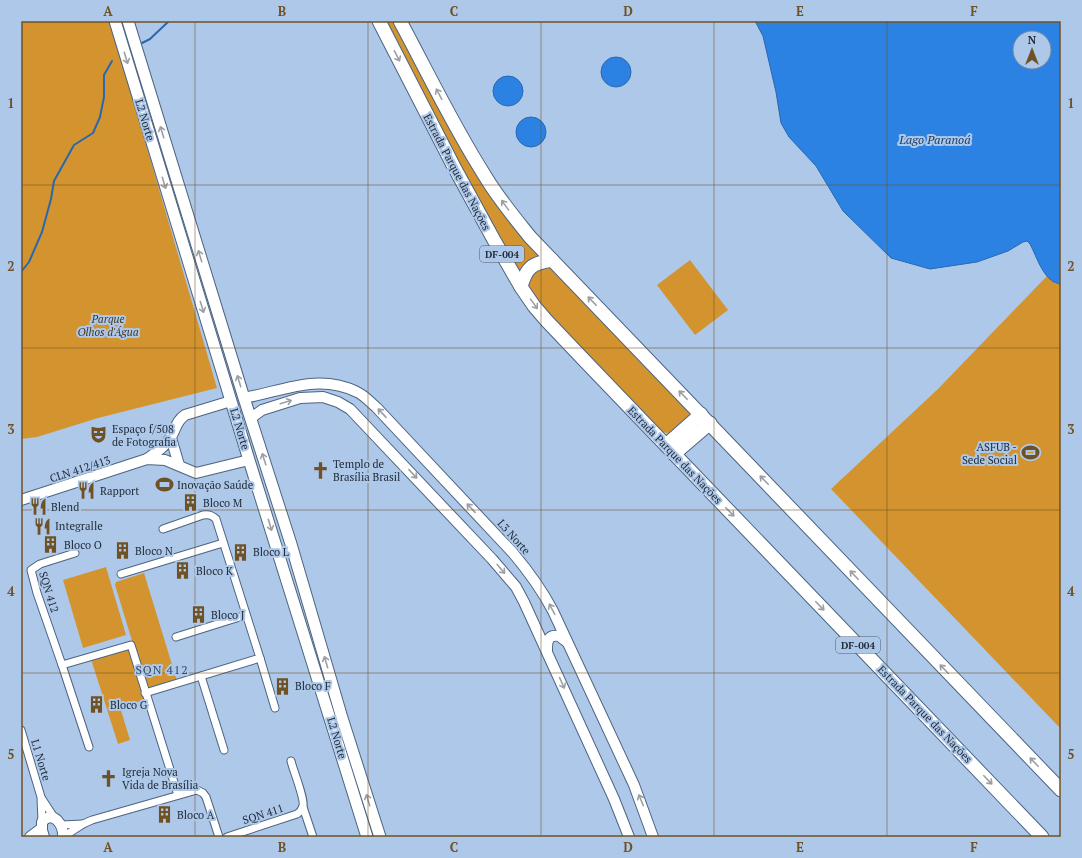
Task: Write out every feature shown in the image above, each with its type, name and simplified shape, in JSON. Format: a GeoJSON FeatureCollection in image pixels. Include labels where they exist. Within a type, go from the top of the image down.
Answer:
{"type":"FeatureCollection","features":[{"type":"Feature","properties":{"kind":"highway","name":"Estrada Parque das Nações"},"geometry":{"type":"LineString","coordinates":[[379,21],[453,165],[495,242],[521,287],[546,320],[1042,837]]}},
{"type":"Feature","properties":{"kind":"highway","name":"Estrada Parque das Nações"},"geometry":{"type":"LineString","coordinates":[[400,21],[457,128],[485,176],[530,237],[1061,790]]}},
{"type":"Feature","properties":{"kind":"highway"},"geometry":{"type":"LineString","coordinates":[[521,287],[524,275],[530,268],[538,262],[552,260]]}},
{"type":"Feature","properties":{"kind":"highway"},"geometry":{"type":"LineString","coordinates":[[670,449],[705,418]]}},
{"type":"Feature","properties":{"kind":"main road","name":"L2 Norte"},"geometry":{"type":"LineString","coordinates":[[115,21],[249,460],[367,837]]}},
{"type":"Feature","properties":{"kind":"main road","name":"L2 Norte"},"geometry":{"type":"LineString","coordinates":[[128,21],[250,418],[291,544],[360,776],[380,837]]}},
{"type":"Feature","properties":{"kind":"main road","name":"L3 Norte"},"geometry":{"type":"LineString","coordinates":[[244,398],[310,383],[325,383],[341,385],[358,392],[376,407],[524,566],[544,593],[634,785],[653,837]]}},
{"type":"Feature","properties":{"kind":"main road"},"geometry":{"type":"LineString","coordinates":[[250,418],[262,410],[300,398],[323,397],[338,402],[350,409],[371,429],[504,572],[516,587],[547,650],[614,798],[629,837]]}},
{"type":"Feature","properties":{"kind":"main road"},"geometry":{"type":"LineString","coordinates":[[147,459],[171,438],[178,420],[185,415],[231,400]]}},
{"type":"Feature","properties":{"kind":"main road"},"geometry":{"type":"LineString","coordinates":[[171,438],[179,466]]}},
{"type":"Feature","properties":{"kind":"main road"},"geometry":{"type":"LineString","coordinates":[[147,459],[165,460],[196,473],[249,460]]}},
{"type":"Feature","properties":{"kind":"main road","name":"CLN 412/413"},"geometry":{"type":"LineString","coordinates":[[21,500],[147,459]]}},
{"type":"Feature","properties":{"kind":"main road"},"geometry":{"type":"LineString","coordinates":[[262,500],[272,499],[275,497]]}},
{"type":"Feature","properties":{"kind":"main road"},"geometry":{"type":"LineString","coordinates":[[547,650],[547,642],[552,636],[559,636],[569,644]]}},
{"type":"Feature","properties":{"kind":"main road"},"geometry":{"type":"LineString","coordinates":[[348,775],[358,778],[360,776]]}},
{"type":"Feature","properties":{"kind":"main road"},"geometry":{"type":"LineString","coordinates":[[30,837],[43,829],[46,818],[58,822],[63,837]]}},
{"type":"Feature","properties":{"kind":"street"},"geometry":{"type":"LineString","coordinates":[[163,529],[208,514],[216,519],[275,708]]}},
{"type":"Feature","properties":{"kind":"street"},"geometry":{"type":"LineString","coordinates":[[121,574],[223,543]]}},
{"type":"Feature","properties":{"kind":"street","name":"SQN 412"},"geometry":{"type":"LineString","coordinates":[[75,553],[40,564],[31,570],[37,593],[89,747]]}},
{"type":"Feature","properties":{"kind":"street"},"geometry":{"type":"LineString","coordinates":[[176,637],[246,615]]}},
{"type":"Feature","properties":{"kind":"street"},"geometry":{"type":"LineString","coordinates":[[62,666],[131,644],[178,795]]}},
{"type":"Feature","properties":{"kind":"street"},"geometry":{"type":"LineString","coordinates":[[145,693],[260,658]]}},
{"type":"Feature","properties":{"kind":"street"},"geometry":{"type":"LineString","coordinates":[[201,676],[224,750]]}},
{"type":"Feature","properties":{"kind":"street","name":"L1 Norte"},"geometry":{"type":"LineString","coordinates":[[22,734],[41,797],[43,829]]}},
{"type":"Feature","properties":{"kind":"street"},"geometry":{"type":"LineString","coordinates":[[291,761],[303,800],[303,807],[313,837]]}},
{"type":"Feature","properties":{"kind":"street"},"geometry":{"type":"LineString","coordinates":[[63,837],[92,820],[196,790],[203,793],[206,798],[219,837]]}},
{"type":"Feature","properties":{"kind":"street","name":"L1 Norte"},"geometry":{"type":"LineString","coordinates":[[41,797],[58,822]]}},
{"type":"Feature","properties":{"kind":"street","name":"SQN 411"},"geometry":{"type":"LineString","coordinates":[[226,837],[297,814],[303,807]]}},
{"type":"Feature","properties":{"kind":"street"},"geometry":{"type":"LineString","coordinates":[[58,822],[83,824]]}},
{"type":"Feature","properties":{"kind":"green space","name":"Parque Olhos d'Água"},"geometry":{"type":"Polygon","coordinates":[[[21,21],[110,21],[217,388],[98,418],[37,437],[21,439],[21,21]]]}},
{"type":"Feature","properties":{"kind":"green space"},"geometry":{"type":"Polygon","coordinates":[[[384,21],[394,21],[541,254],[519,273],[505,249],[384,21]]]}},
{"type":"Feature","properties":{"kind":"green space"},"geometry":{"type":"Polygon","coordinates":[[[690,260],[728,310],[695,335],[657,285],[690,260]]]}},
{"type":"Feature","properties":{"kind":"green space"},"geometry":{"type":"Polygon","coordinates":[[[552,267],[690,411],[689,417],[670,434],[660,431],[545,310],[529,289],[528,279],[533,269],[552,267]]]}},
{"type":"Feature","properties":{"kind":"green space"},"geometry":{"type":"Polygon","coordinates":[[[1047,276],[1056,284],[1061,284],[1061,729],[831,489],[938,389],[1047,276]]]}},
{"type":"Feature","properties":{"kind":"green space"},"geometry":{"type":"Polygon","coordinates":[[[106,567],[126,635],[83,648],[63,580],[106,567]]]}},
{"type":"Feature","properties":{"kind":"green space"},"geometry":{"type":"Polygon","coordinates":[[[144,573],[177,681],[147,690],[115,585],[116,582],[144,573]]]}},
{"type":"Feature","properties":{"kind":"green space"},"geometry":{"type":"Polygon","coordinates":[[[129,648],[145,700],[120,707],[130,740],[118,744],[91,659],[129,648]]]}},
{"type":"Feature","properties":{"kind":"water","name":"Lago Paranoá"},"geometry":{"type":"Polygon","coordinates":[[[755,21],[1061,21],[1061,284],[1055,283],[1046,274],[1027,241],[1008,251],[977,262],[930,269],[891,258],[843,211],[816,166],[789,137],[781,123],[776,92],[763,36],[755,21]]]}},
{"type":"Feature","properties":{"kind":"water"},"geometry":{"type":"Polygon","coordinates":[[[616,57],[622,58],[630,66],[630,78],[622,86],[616,87],[610,86],[602,78],[601,72],[602,66],[610,58],[616,57]]]}},
{"type":"Feature","properties":{"kind":"water"},"geometry":{"type":"Polygon","coordinates":[[[508,76],[514,77],[522,85],[522,97],[514,105],[508,106],[502,105],[494,97],[493,91],[494,85],[502,77],[508,76]]]}},
{"type":"Feature","properties":{"kind":"water"},"geometry":{"type":"Polygon","coordinates":[[[531,117],[537,118],[545,126],[545,138],[537,146],[531,147],[525,146],[517,138],[516,132],[517,126],[525,118],[531,117]]]}},
{"type":"Feature","properties":{"kind":"waterway"},"geometry":{"type":"LineString","coordinates":[[142,43],[150,39],[169,21]]}},
{"type":"Feature","properties":{"kind":"waterway"},"geometry":{"type":"LineString","coordinates":[[21,272],[29,262],[42,232],[51,199],[54,181],[74,145],[93,133],[100,117],[104,97],[104,75],[112,61]]}},
{"type":"Feature","properties":{"kind":"place","name":"Espaço f/508 de Fotografia"},"geometry":{"type":"Point","coordinates":[99,435]}},
{"type":"Feature","properties":{"kind":"place","name":"ASFUB - Sede Social"},"geometry":{"type":"Point","coordinates":[1030,453]}},
{"type":"Feature","properties":{"kind":"place","name":"Templo de Brasília Brasil"},"geometry":{"type":"Point","coordinates":[320,470]}},
{"type":"Feature","properties":{"kind":"place","name":"Inovação Saúde"},"geometry":{"type":"Point","coordinates":[164,485]}},
{"type":"Feature","properties":{"kind":"place","name":"Rapport"},"geometry":{"type":"Point","coordinates":[87,491]}},
{"type":"Feature","properties":{"kind":"place","name":"Bloco M"},"geometry":{"type":"Point","coordinates":[190,503]}},
{"type":"Feature","properties":{"kind":"place","name":"Blend"},"geometry":{"type":"Point","coordinates":[38,507]}},
{"type":"Feature","properties":{"kind":"place","name":"Integralle"},"geometry":{"type":"Point","coordinates":[42,526]}},
{"type":"Feature","properties":{"kind":"place","name":"Bloco O"},"geometry":{"type":"Point","coordinates":[51,545]}},
{"type":"Feature","properties":{"kind":"place","name":"Bloco N"},"geometry":{"type":"Point","coordinates":[122,551]}},
{"type":"Feature","properties":{"kind":"place","name":"Bloco L"},"geometry":{"type":"Point","coordinates":[240,552]}},
{"type":"Feature","properties":{"kind":"place","name":"Bloco K"},"geometry":{"type":"Point","coordinates":[183,571]}},
{"type":"Feature","properties":{"kind":"place","name":"Bloco J"},"geometry":{"type":"Point","coordinates":[198,615]}},
{"type":"Feature","properties":{"kind":"place","name":"Bloco F"},"geometry":{"type":"Point","coordinates":[282,686]}},
{"type":"Feature","properties":{"kind":"place","name":"Bloco G"},"geometry":{"type":"Point","coordinates":[97,705]}},
{"type":"Feature","properties":{"kind":"place","name":"Igreja Nova Vida de Brasília"},"geometry":{"type":"Point","coordinates":[109,778]}},
{"type":"Feature","properties":{"kind":"place","name":"Bloco A"},"geometry":{"type":"Point","coordinates":[164,815]}},
{"type":"Feature","properties":{"kind":"district","name":"SQN 412"},"geometry":{"type":"Point","coordinates":[162,670]}}]}
